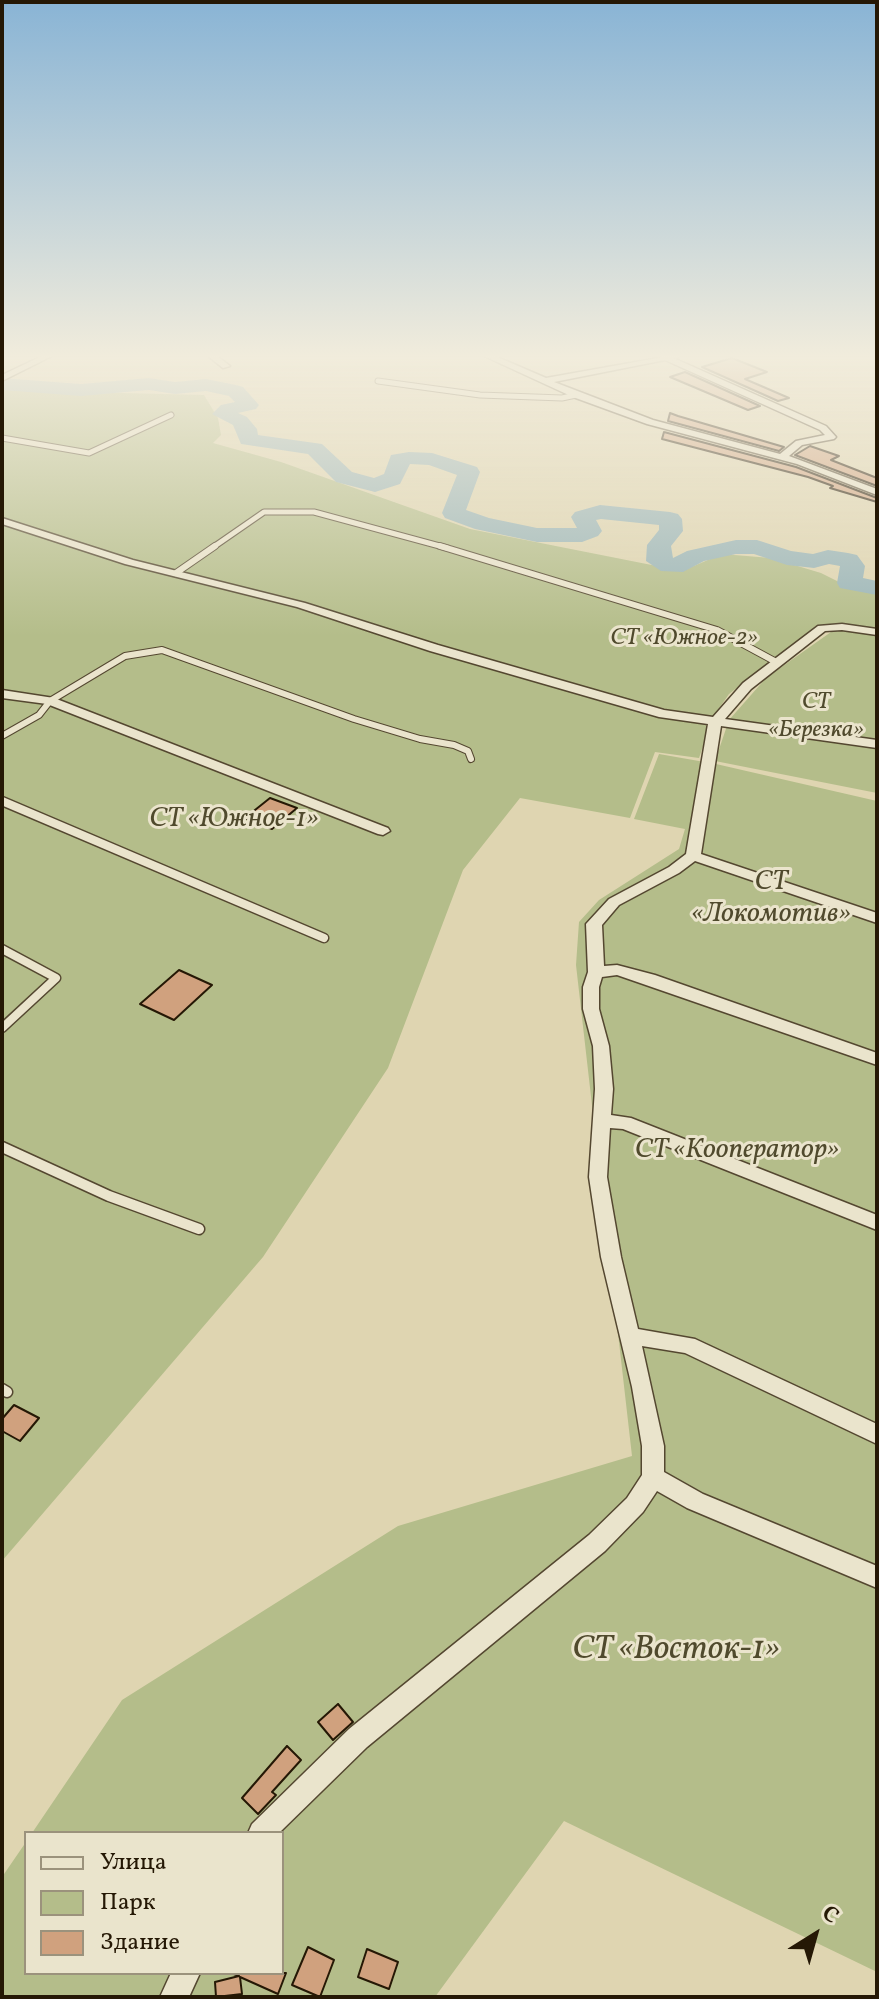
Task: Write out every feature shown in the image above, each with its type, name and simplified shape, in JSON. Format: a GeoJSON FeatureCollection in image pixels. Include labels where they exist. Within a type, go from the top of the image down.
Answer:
{"type":"FeatureCollection","features":[{"type":"Feature","properties":{"kind":"street"},"geometry":{"type":"LineString","coordinates":[[753,449],[877,492]]}},
{"type":"Feature","properties":{"kind":"street"},"geometry":{"type":"LineString","coordinates":[[782,457],[791,449]]}},
{"type":"Feature","properties":{"kind":"street"},"geometry":{"type":"LineString","coordinates":[[2,521],[129,562],[301,605],[434,648],[663,714],[877,744]]}},
{"type":"Feature","properties":{"kind":"street"},"geometry":{"type":"LineString","coordinates":[[263,1831],[358,1738],[597,1543],[635,1505],[653,1477],[653,1446],[611,1257],[598,1177],[604,1089],[601,1046],[591,1009],[591,987],[596,972],[594,924],[614,902],[674,870],[693,856],[715,723],[747,686],[828,626],[877,632]]}},
{"type":"Feature","properties":{"kind":"street"},"geometry":{"type":"LineString","coordinates":[[2,694],[50,701],[383,831]]}},
{"type":"Feature","properties":{"kind":"street"},"geometry":{"type":"LineString","coordinates":[[693,856],[877,918]]}},
{"type":"Feature","properties":{"kind":"street"},"geometry":{"type":"LineString","coordinates":[[596,972],[617,970],[638,976],[877,1059]]}},
{"type":"Feature","properties":{"kind":"street"},"geometry":{"type":"LineString","coordinates":[[602,1120],[625,1123],[877,1223]]}},
{"type":"Feature","properties":{"kind":"street"},"geometry":{"type":"LineString","coordinates":[[630,1336],[688,1345],[877,1434]]}},
{"type":"Feature","properties":{"kind":"street"},"geometry":{"type":"LineString","coordinates":[[653,1477],[695,1501],[877,1577]]}},
{"type":"Feature","properties":{"kind":"street"},"geometry":{"type":"LineString","coordinates":[[174,1997],[185,1975]]}},
{"type":"Feature","properties":{"kind":"lane"},"geometry":{"type":"LineString","coordinates":[[67,449],[89,453],[97,449]]}},
{"type":"Feature","properties":{"kind":"lane"},"geometry":{"type":"LineString","coordinates":[[176,573],[264,512],[314,512],[506,564],[717,630],[778,663]]}},
{"type":"Feature","properties":{"kind":"lane"},"geometry":{"type":"LineString","coordinates":[[2,736],[39,715],[50,701],[125,656],[162,650],[354,719],[420,739],[454,745],[468,751],[471,759]]}},
{"type":"Feature","properties":{"kind":"lane"},"geometry":{"type":"LineString","coordinates":[[2,801],[324,938]]}},
{"type":"Feature","properties":{"kind":"lane"},"geometry":{"type":"LineString","coordinates":[[2,949],[56,978],[2,1028]]}},
{"type":"Feature","properties":{"kind":"lane"},"geometry":{"type":"LineString","coordinates":[[2,1147],[109,1196],[199,1229]]}},
{"type":"Feature","properties":{"kind":"green space","name":"СТ «Южное-1»"},"geometry":{"type":"Polygon","coordinates":[[[2,449],[235,449],[281,462],[470,529],[682,571],[722,554],[771,558],[821,573],[847,586],[877,590],[877,793],[715,761],[729,720],[766,678],[831,632],[818,625],[729,694],[713,717],[699,758],[655,752],[630,818],[520,798],[463,870],[388,1068],[263,1257],[2,1561],[2,449]]]}},
{"type":"Feature","properties":{"kind":"green space","name":"СТ «Восток-1»"},"geometry":{"type":"Polygon","coordinates":[[[659,754],[877,801],[877,1972],[564,1821],[435,1997],[2,1995],[2,1877],[24,1845],[24,1975],[284,1975],[284,1831],[33,1831],[122,1700],[398,1526],[632,1456],[576,965],[579,922],[599,900],[679,849],[685,829],[634,819],[659,754]]]}},
{"type":"Feature","properties":{"kind":"building"},"geometry":{"type":"Polygon","coordinates":[[[702,449],[729,449],[796,467],[877,498],[877,502],[830,488],[833,486],[702,449]]]}},
{"type":"Feature","properties":{"kind":"building"},"geometry":{"type":"Polygon","coordinates":[[[805,449],[820,449],[839,456],[831,460],[877,478],[877,486],[795,455],[805,449]]]}},
{"type":"Feature","properties":{"kind":"building"},"geometry":{"type":"Polygon","coordinates":[[[270,798],[297,808],[272,829],[245,818],[270,798]]]}},
{"type":"Feature","properties":{"kind":"building"},"geometry":{"type":"Polygon","coordinates":[[[179,970],[212,985],[174,1020],[140,1004],[179,970]]]}},
{"type":"Feature","properties":{"kind":"building"},"geometry":{"type":"Polygon","coordinates":[[[14,1405],[39,1418],[20,1441],[2,1431],[2,1419],[14,1405]]]}},
{"type":"Feature","properties":{"kind":"building"},"geometry":{"type":"Polygon","coordinates":[[[338,1704],[353,1722],[333,1740],[318,1722],[338,1704]]]}},
{"type":"Feature","properties":{"kind":"building"},"geometry":{"type":"Polygon","coordinates":[[[287,1746],[301,1760],[272,1792],[276,1795],[258,1814],[242,1798],[287,1746]]]}},
{"type":"Feature","properties":{"kind":"building"},"geometry":{"type":"Polygon","coordinates":[[[308,1947],[334,1960],[320,1997],[292,1985],[308,1947]]]}},
{"type":"Feature","properties":{"kind":"building"},"geometry":{"type":"Polygon","coordinates":[[[367,1949],[398,1962],[389,1989],[358,1977],[367,1949]]]}},
{"type":"Feature","properties":{"kind":"building"},"geometry":{"type":"Polygon","coordinates":[[[286,1973],[278,1994],[240,1977],[242,1994],[216,1997],[215,1982],[239,1976],[236,1975],[286,1973]]]}},
{"type":"Feature","properties":{"kind":"waterway"},"geometry":{"type":"LineString","coordinates":[[314,449],[344,477],[375,485],[392,479],[399,469],[399,460],[409,458],[432,459],[469,472],[453,513],[483,524],[537,535],[582,535],[590,531],[583,517],[600,512],[670,519],[671,531],[659,545],[658,561],[670,566],[683,565],[696,556],[736,547],[757,547],[787,558],[848,560],[853,566],[849,583],[877,588]]}},
{"type":"Feature","properties":{"kind":"park label","name":"СТ «Южное-2»"},"geometry":{"type":"Point","coordinates":[684,640]}},
{"type":"Feature","properties":{"kind":"park label","name":"СТ «Березка»"},"geometry":{"type":"Point","coordinates":[816,718]}},
{"type":"Feature","properties":{"kind":"park label","name":"СТ «Локомотив»"},"geometry":{"type":"Point","coordinates":[771,900]}},
{"type":"Feature","properties":{"kind":"park label","name":"СТ «Кооператор»"},"geometry":{"type":"Point","coordinates":[737,1152]}}]}
